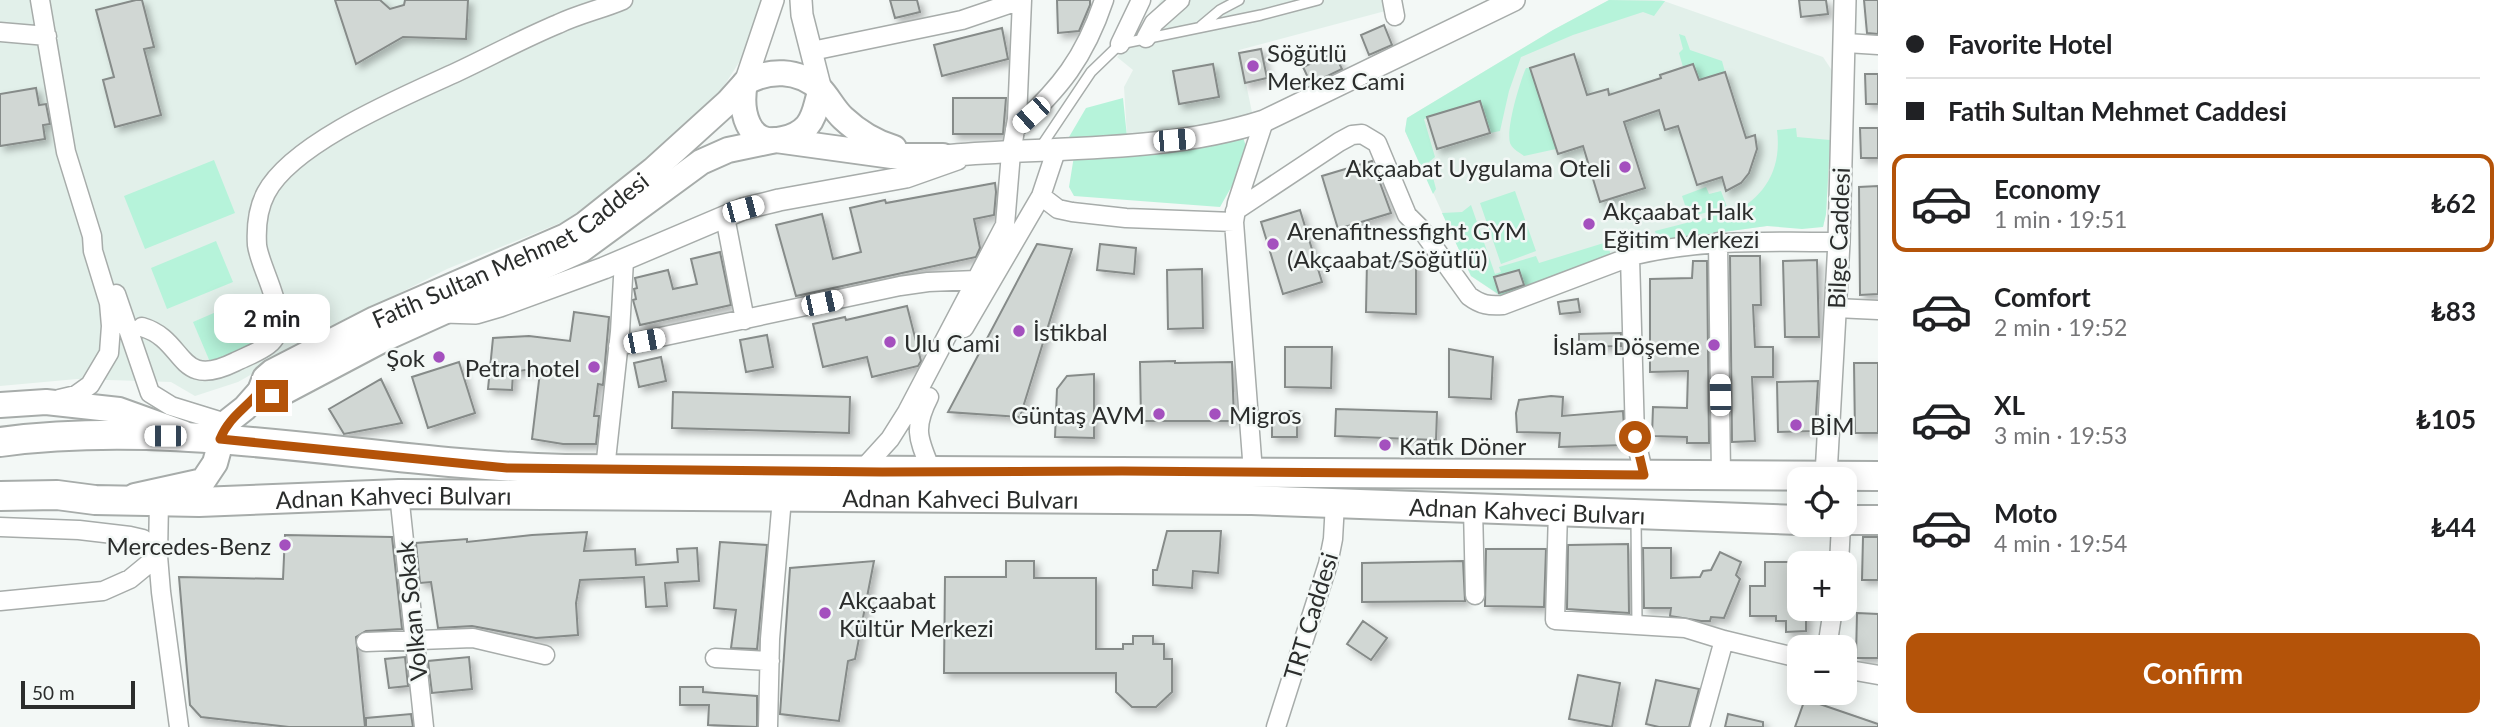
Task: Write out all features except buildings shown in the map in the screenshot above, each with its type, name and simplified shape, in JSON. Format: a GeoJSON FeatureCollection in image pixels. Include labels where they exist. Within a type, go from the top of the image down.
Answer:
{"type":"FeatureCollection","features":[{"type":"Feature","properties":{"kind":"highway","name":"Adnan Kahveci Bulvarı"},"geometry":{"type":"LineString","coordinates":[[0,442],[40,437],[190,436],[223,431],[507,468],[1787,475]]}},
{"type":"Feature","properties":{"kind":"highway","name":"Adnan Kahveci Bulvarı"},"geometry":{"type":"LineString","coordinates":[[1857,476],[1878,476]]}},
{"type":"Feature","properties":{"kind":"highway","name":"Adnan Kahveci Bulvarı"},"geometry":{"type":"LineString","coordinates":[[0,496],[57,495],[120,501],[199,502],[399,494],[1252,500],[1787,520]]}},
{"type":"Feature","properties":{"kind":"highway"},"geometry":{"type":"LineString","coordinates":[[1857,520],[1878,520]]}},
{"type":"Feature","properties":{"kind":"main road","name":"Fatih Sultan Mehmet Caddesi"},"geometry":{"type":"LineString","coordinates":[[223,431],[260,391],[265,378],[272,372],[375,319],[555,241],[585,224],[653,170],[728,102],[745,83],[762,74],[780,71],[803,79],[821,90],[841,116],[871,139],[895,148],[943,156]]}},
{"type":"Feature","properties":{"kind":"main road","name":"Fatih Sultan Mehmet Caddesi"},"geometry":{"type":"LineString","coordinates":[[745,83],[742,106],[750,127],[764,139],[892,156],[943,156]]}},
{"type":"Feature","properties":{"kind":"main road","name":"Fatih Sultan Mehmet Caddesi"},"geometry":{"type":"LineString","coordinates":[[260,391],[272,396],[280,394],[388,337],[581,250],[701,162],[728,150],[795,135],[805,129],[812,120],[821,90]]}},
{"type":"Feature","properties":{"kind":"main road"},"geometry":{"type":"LineString","coordinates":[[0,405],[46,402],[120,410],[190,436]]}},
{"type":"Feature","properties":{"kind":"main road","name":"Adnan Kahveci Bulvarı"},"geometry":{"type":"LineString","coordinates":[[120,501],[167,487],[203,481],[215,463],[223,431]]}},
{"type":"Feature","properties":{"kind":"street"},"geometry":{"type":"LineString","coordinates":[[41,0],[66,152],[92,236],[93,251],[109,303],[111,326],[109,353],[90,385],[76,395],[46,402]]}},
{"type":"Feature","properties":{"kind":"street"},"geometry":{"type":"LineString","coordinates":[[142,327],[159,335],[191,367],[200,372],[223,368],[270,345],[277,334],[278,310],[260,258],[257,229],[266,193],[281,174],[298,158],[338,131],[394,102],[557,24],[623,0]]}},
{"type":"Feature","properties":{"kind":"street"},"geometry":{"type":"LineString","coordinates":[[745,83],[773,0]]}},
{"type":"Feature","properties":{"kind":"street"},"geometry":{"type":"LineString","coordinates":[[801,0],[821,90]]}},
{"type":"Feature","properties":{"kind":"street"},"geometry":{"type":"LineString","coordinates":[[811,51],[962,20],[1022,0],[1015,129],[1005,225],[907,412],[890,439],[860,472]]}},
{"type":"Feature","properties":{"kind":"street"},"geometry":{"type":"LineString","coordinates":[[1015,129],[1047,101],[1087,45],[1104,0]]}},
{"type":"Feature","properties":{"kind":"street"},"geometry":{"type":"LineString","coordinates":[[1120,44],[1141,0]]}},
{"type":"Feature","properties":{"kind":"street"},"geometry":{"type":"LineString","coordinates":[[1146,38],[1154,23],[1180,0]]}},
{"type":"Feature","properties":{"kind":"street","name":"Fatih Sultan Mehmet Caddesi"},"geometry":{"type":"LineString","coordinates":[[943,156],[1046,152],[1228,133],[1264,121],[1514,0]]}},
{"type":"Feature","properties":{"kind":"street","name":"Bilge Caddesi"},"geometry":{"type":"LineString","coordinates":[[1826,467],[1839,242],[1845,0]]}},
{"type":"Feature","properties":{"kind":"street"},"geometry":{"type":"LineString","coordinates":[[0,32],[47,36]]}},
{"type":"Feature","properties":{"kind":"street"},"geometry":{"type":"LineString","coordinates":[[1846,43],[1878,45]]}},
{"type":"Feature","properties":{"kind":"street"},"geometry":{"type":"LineString","coordinates":[[1253,472],[1235,216],[1264,121]]}},
{"type":"Feature","properties":{"kind":"street"},"geometry":{"type":"LineString","coordinates":[[1041,196],[1058,209],[1126,218],[1235,216],[1339,142],[1352,135],[1362,134],[1377,143],[1407,215],[1421,229],[1469,296],[1488,306],[1503,304],[1651,251],[1718,242],[1839,242]]}},
{"type":"Feature","properties":{"kind":"street"},"geometry":{"type":"LineString","coordinates":[[932,472],[918,427],[919,415],[970,318],[1041,196],[1046,152]]}},
{"type":"Feature","properties":{"kind":"street","name":"Fatih Sultan Mehmet Caddesi"},"geometry":{"type":"LineString","coordinates":[[444,312],[477,313],[500,306],[624,260],[725,217],[779,200],[906,177],[972,153]]}},
{"type":"Feature","properties":{"kind":"street"},"geometry":{"type":"LineString","coordinates":[[725,217],[745,320]]}},
{"type":"Feature","properties":{"kind":"street"},"geometry":{"type":"LineString","coordinates":[[92,236],[101,248],[150,393],[223,431]]}},
{"type":"Feature","properties":{"kind":"street"},"geometry":{"type":"LineString","coordinates":[[1718,242],[1721,475]]}},
{"type":"Feature","properties":{"kind":"street"},"geometry":{"type":"LineString","coordinates":[[1630,257],[1635,437],[1644,475]]}},
{"type":"Feature","properties":{"kind":"street"},"geometry":{"type":"LineString","coordinates":[[605,469],[624,260]]}},
{"type":"Feature","properties":{"kind":"street"},"geometry":{"type":"LineString","coordinates":[[618,346],[900,286],[928,282],[976,281]]}},
{"type":"Feature","properties":{"kind":"street"},"geometry":{"type":"LineString","coordinates":[[1836,308],[1878,310]]}},
{"type":"Feature","properties":{"kind":"street","name":"Volkan Sokak"},"geometry":{"type":"LineString","coordinates":[[399,494],[424,727]]}},
{"type":"Feature","properties":{"kind":"street"},"geometry":{"type":"LineString","coordinates":[[768,727],[769,661],[782,498]]}},
{"type":"Feature","properties":{"kind":"street"},"geometry":{"type":"LineString","coordinates":[[159,500],[158,556],[179,727]]}},
{"type":"Feature","properties":{"kind":"street","name":"TRT Caddesi"},"geometry":{"type":"LineString","coordinates":[[1276,727],[1328,564],[1333,539],[1335,503]]}},
{"type":"Feature","properties":{"kind":"street"},"geometry":{"type":"LineString","coordinates":[[1473,508],[1475,595]]}},
{"type":"Feature","properties":{"kind":"street"},"geometry":{"type":"LineString","coordinates":[[1558,511],[1555,620],[1685,628],[1787,655]]}},
{"type":"Feature","properties":{"kind":"street"},"geometry":{"type":"LineString","coordinates":[[0,527],[79,530],[130,536],[143,539],[158,556]]}},
{"type":"Feature","properties":{"kind":"street"},"geometry":{"type":"LineString","coordinates":[[0,601],[103,590],[130,579],[158,556]]}},
{"type":"Feature","properties":{"kind":"street"},"geometry":{"type":"LineString","coordinates":[[366,642],[473,638],[545,655]]}},
{"type":"Feature","properties":{"kind":"street"},"geometry":{"type":"LineString","coordinates":[[1700,727],[1724,640]]}},
{"type":"Feature","properties":{"kind":"street"},"geometry":{"type":"LineString","coordinates":[[715,658],[769,661]]}},
{"type":"Feature","properties":{"kind":"street"},"geometry":{"type":"LineString","coordinates":[[1857,671],[1878,675]]}},
{"type":"Feature","properties":{"kind":"lane"},"geometry":{"type":"LineString","coordinates":[[1199,28],[1220,10],[1239,0]]}},
{"type":"Feature","properties":{"kind":"lane"},"geometry":{"type":"LineString","coordinates":[[1046,152],[1091,72],[1120,44],[1261,15],[1318,0]]}},
{"type":"Feature","properties":{"kind":"lane"},"geometry":{"type":"LineString","coordinates":[[1636,514],[1637,625]]}},
{"type":"Feature","properties":{"kind":"shaded area"},"geometry":{"type":"Polygon","coordinates":[[[0,0],[764,0],[745,53],[715,100],[617,183],[565,221],[447,269],[345,321],[238,382],[195,396],[171,382],[77,379],[0,386],[0,0]]]}},
{"type":"Feature","properties":{"kind":"shaded area"},"geometry":{"type":"Polygon","coordinates":[[[1161,0],[1404,0],[1387,4],[1389,10],[1239,50],[1253,117],[1127,137],[1124,87],[1133,70],[1117,57],[1141,32],[1161,0]]]}},
{"type":"Feature","properties":{"kind":"shaded area","name":"Akçaabat Uygulama Oteli"},"geometry":{"type":"Polygon","coordinates":[[[1609,0],[1661,0],[1823,57],[1835,75],[1823,227],[1767,226],[1627,245],[1619,256],[1501,296],[1471,276],[1405,131],[1407,118],[1553,30],[1609,0]]]}},
{"type":"Feature","properties":{"kind":"green space"},"geometry":{"type":"Polygon","coordinates":[[[1609,0],[1665,1],[1654,16],[1643,12],[1573,35],[1521,57],[1509,91],[1500,131],[1490,133],[1480,101],[1424,119],[1435,157],[1429,162],[1436,189],[1433,194],[1405,131],[1407,118],[1553,30],[1609,0]]]}},
{"type":"Feature","properties":{"kind":"green space"},"geometry":{"type":"Polygon","coordinates":[[[1679,34],[1685,36],[1690,50],[1722,61],[1725,72],[1699,80],[1693,64],[1683,67],[1679,53],[1683,49],[1679,34]]]}},
{"type":"Feature","properties":{"kind":"green space"},"geometry":{"type":"Polygon","coordinates":[[[1526,68],[1530,68],[1556,149],[1524,156],[1511,145],[1509,139],[1511,119],[1526,68]]]}},
{"type":"Feature","properties":{"kind":"green space"},"geometry":{"type":"Polygon","coordinates":[[[1123,98],[1127,137],[1069,137],[1086,108],[1123,98]]]}},
{"type":"Feature","properties":{"kind":"green space"},"geometry":{"type":"Polygon","coordinates":[[[1796,128],[1797,137],[1830,140],[1823,227],[1802,229],[1767,226],[1658,241],[1655,231],[1729,212],[1730,214],[1753,200],[1762,191],[1774,169],[1777,130],[1796,128]]]}},
{"type":"Feature","properties":{"kind":"green space"},"geometry":{"type":"Polygon","coordinates":[[[1243,137],[1249,156],[1220,207],[1074,196],[1069,187],[1074,156],[1243,137]]]}},
{"type":"Feature","properties":{"kind":"green space"},"geometry":{"type":"Polygon","coordinates":[[[214,160],[235,213],[145,249],[124,196],[214,160]]]}},
{"type":"Feature","properties":{"kind":"green space"},"geometry":{"type":"Polygon","coordinates":[[[1706,187],[1709,194],[1721,191],[1727,207],[1689,217],[1682,196],[1706,187]]]}},
{"type":"Feature","properties":{"kind":"green space"},"geometry":{"type":"Polygon","coordinates":[[[1515,191],[1536,251],[1501,264],[1480,203],[1515,191]]]}},
{"type":"Feature","properties":{"kind":"green space"},"geometry":{"type":"Polygon","coordinates":[[[1471,205],[1495,274],[1501,272],[1499,267],[1536,256],[1539,263],[1607,242],[1612,259],[1501,296],[1471,276],[1442,213],[1462,212],[1471,205]]]}},
{"type":"Feature","properties":{"kind":"green space"},"geometry":{"type":"Polygon","coordinates":[[[216,241],[233,282],[167,309],[151,268],[216,241]]]}},
{"type":"Feature","properties":{"kind":"green space"},"geometry":{"type":"Polygon","coordinates":[[[258,294],[275,335],[210,362],[193,322],[258,294]]]}},
{"type":"Feature","properties":{"kind":"place","name":"Söğütlü Merkez Cami"},"geometry":{"type":"Point","coordinates":[1253,66]}},
{"type":"Feature","properties":{"kind":"place","name":"Akçaabat Uygulama Oteli"},"geometry":{"type":"Point","coordinates":[1625,167]}},
{"type":"Feature","properties":{"kind":"place","name":"Akçaabat Halk Eğitim Merkezi"},"geometry":{"type":"Point","coordinates":[1589,224]}},
{"type":"Feature","properties":{"kind":"place","name":"Arenafitnessfight GYM (Akçaabat/Söğütlü)"},"geometry":{"type":"Point","coordinates":[1273,244]}},
{"type":"Feature","properties":{"kind":"place","name":"İstikbal"},"geometry":{"type":"Point","coordinates":[1019,331]}},
{"type":"Feature","properties":{"kind":"place","name":"Ulu Cami"},"geometry":{"type":"Point","coordinates":[890,342]}},
{"type":"Feature","properties":{"kind":"place","name":"İslam Döşeme"},"geometry":{"type":"Point","coordinates":[1714,345]}},
{"type":"Feature","properties":{"kind":"place","name":"Şok"},"geometry":{"type":"Point","coordinates":[439,357]}},
{"type":"Feature","properties":{"kind":"place","name":"Petra hotel"},"geometry":{"type":"Point","coordinates":[594,367]}},
{"type":"Feature","properties":{"kind":"place","name":"Güntaş AVM"},"geometry":{"type":"Point","coordinates":[1159,414]}},
{"type":"Feature","properties":{"kind":"place","name":"Migros"},"geometry":{"type":"Point","coordinates":[1215,414]}},
{"type":"Feature","properties":{"kind":"place","name":"BİM"},"geometry":{"type":"Point","coordinates":[1796,425]}},
{"type":"Feature","properties":{"kind":"place","name":"Katık Döner"},"geometry":{"type":"Point","coordinates":[1385,445]}},
{"type":"Feature","properties":{"kind":"place","name":"Mercedes-Benz"},"geometry":{"type":"Point","coordinates":[285,545]}},
{"type":"Feature","properties":{"kind":"place","name":"Akçaabat Kültür Merkezi"},"geometry":{"type":"Point","coordinates":[825,613]}},
{"type":"Feature","properties":{"kind":"route"},"geometry":{"type":"LineString","coordinates":[[272,396],[260,391],[226,423],[220,439],[507,468],[1644,475],[1635,437]]}}]}
